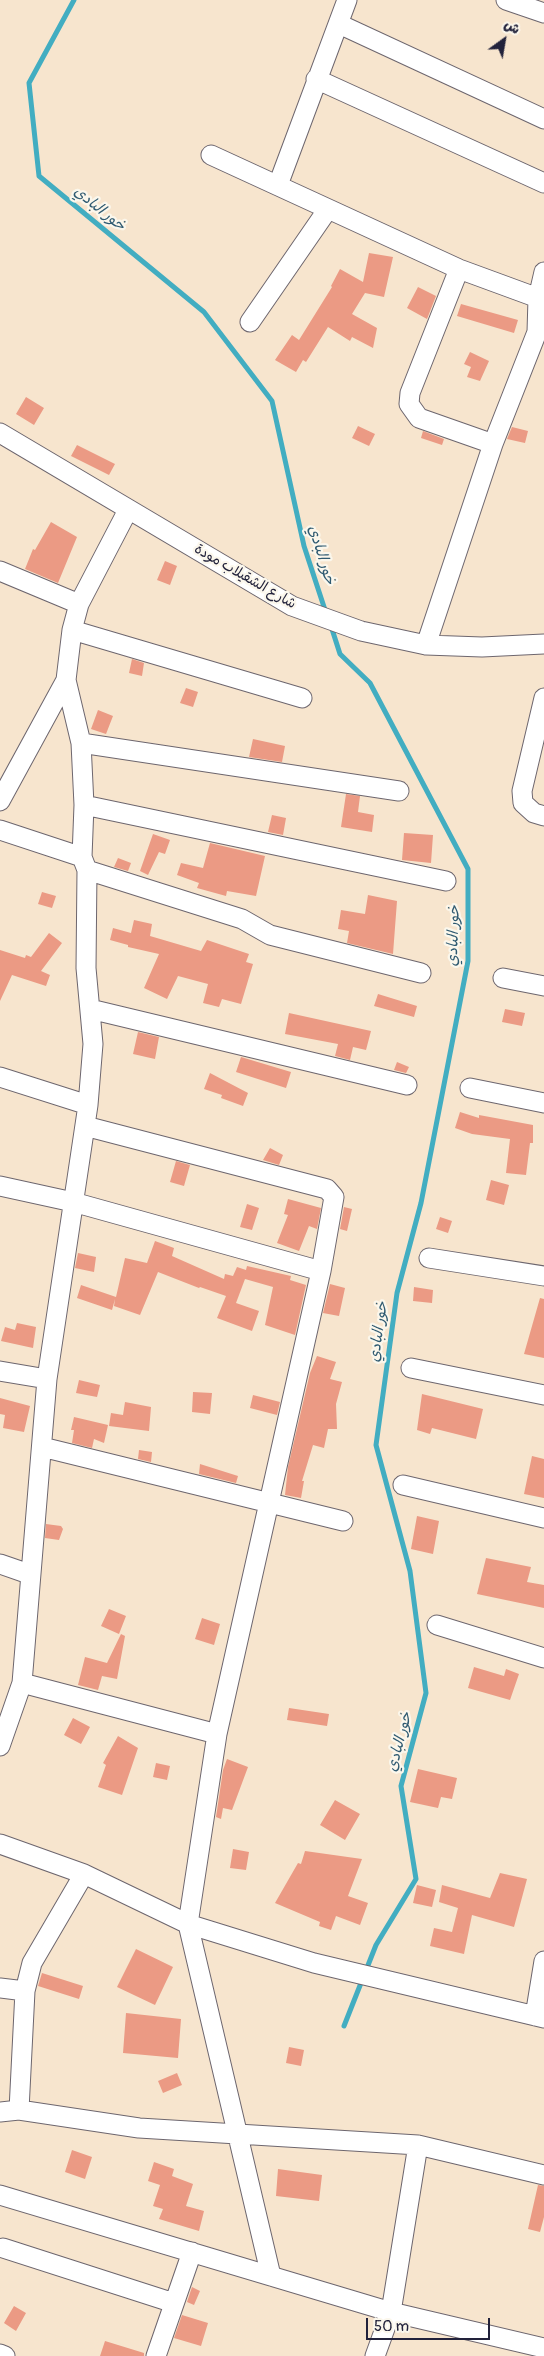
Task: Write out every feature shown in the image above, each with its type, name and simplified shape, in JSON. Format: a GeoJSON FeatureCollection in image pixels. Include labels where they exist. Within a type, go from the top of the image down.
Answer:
{"type":"FeatureCollection","features":[{"type":"Feature","properties":{"kind":"street"},"geometry":{"type":"LineString","coordinates":[[278,185],[347,0]]}},
{"type":"Feature","properties":{"kind":"street"},"geometry":{"type":"LineString","coordinates":[[506,0],[544,12]]}},
{"type":"Feature","properties":{"kind":"street"},"geometry":{"type":"LineString","coordinates":[[339,24],[544,119]]}},
{"type":"Feature","properties":{"kind":"street"},"geometry":{"type":"LineString","coordinates":[[316,79],[544,183]]}},
{"type":"Feature","properties":{"kind":"street"},"geometry":{"type":"LineString","coordinates":[[211,155],[459,269],[538,298]]}},
{"type":"Feature","properties":{"kind":"street"},"geometry":{"type":"LineString","coordinates":[[250,322],[328,209]]}},
{"type":"Feature","properties":{"kind":"street"},"geometry":{"type":"LineString","coordinates":[[459,269],[410,393],[409,404],[419,418],[493,444]]}},
{"type":"Feature","properties":{"kind":"street"},"geometry":{"type":"LineString","coordinates":[[426,645],[493,444],[537,332],[538,298],[544,272]]}},
{"type":"Feature","properties":{"kind":"street","name":"شارع الشقيلاب مودة"},"geometry":{"type":"LineString","coordinates":[[0,434],[292,606],[361,631],[426,645],[482,647],[544,644]]}},
{"type":"Feature","properties":{"kind":"street"},"geometry":{"type":"LineString","coordinates":[[0,1746],[6,1709],[22,1683],[29,1574],[47,1379],[88,1105],[94,1044],[86,968],[84,805],[81,743],[66,680],[72,630],[79,604],[128,510]]}},
{"type":"Feature","properties":{"kind":"street"},"geometry":{"type":"LineString","coordinates":[[0,571],[79,604]]}},
{"type":"Feature","properties":{"kind":"street"},"geometry":{"type":"LineString","coordinates":[[72,630],[302,698]]}},
{"type":"Feature","properties":{"kind":"street"},"geometry":{"type":"LineString","coordinates":[[0,801],[66,680]]}},
{"type":"Feature","properties":{"kind":"street"},"geometry":{"type":"LineString","coordinates":[[544,698],[522,791],[523,803],[534,813],[544,816]]}},
{"type":"Feature","properties":{"kind":"street"},"geometry":{"type":"LineString","coordinates":[[81,743],[399,791]]}},
{"type":"Feature","properties":{"kind":"street"},"geometry":{"type":"LineString","coordinates":[[84,805],[446,882]]}},
{"type":"Feature","properties":{"kind":"street"},"geometry":{"type":"LineString","coordinates":[[0,830],[84,863],[242,919],[270,935],[421,973]]}},
{"type":"Feature","properties":{"kind":"street"},"geometry":{"type":"LineString","coordinates":[[503,978],[544,986]]}},
{"type":"Feature","properties":{"kind":"street"},"geometry":{"type":"LineString","coordinates":[[90,1009],[407,1085]]}},
{"type":"Feature","properties":{"kind":"street"},"geometry":{"type":"LineString","coordinates":[[0,1077],[88,1105]]}},
{"type":"Feature","properties":{"kind":"street"},"geometry":{"type":"LineString","coordinates":[[470,1088],[544,1103]]}},
{"type":"Feature","properties":{"kind":"street"},"geometry":{"type":"LineString","coordinates":[[85,1126],[327,1189],[334,1197],[334,1211],[322,1271],[216,1734],[188,1924],[271,2276]]}},
{"type":"Feature","properties":{"kind":"street"},"geometry":{"type":"LineString","coordinates":[[0,1186],[73,1202],[322,1271]]}},
{"type":"Feature","properties":{"kind":"street"},"geometry":{"type":"LineString","coordinates":[[429,1258],[544,1276]]}},
{"type":"Feature","properties":{"kind":"street"},"geometry":{"type":"LineString","coordinates":[[411,1368],[544,1395]]}},
{"type":"Feature","properties":{"kind":"street"},"geometry":{"type":"LineString","coordinates":[[0,1371],[47,1379]]}},
{"type":"Feature","properties":{"kind":"street"},"geometry":{"type":"LineString","coordinates":[[42,1447],[343,1521]]}},
{"type":"Feature","properties":{"kind":"street"},"geometry":{"type":"LineString","coordinates":[[403,1486],[544,1518]]}},
{"type":"Feature","properties":{"kind":"street"},"geometry":{"type":"LineString","coordinates":[[0,1564],[29,1574]]}},
{"type":"Feature","properties":{"kind":"street"},"geometry":{"type":"LineString","coordinates":[[437,1625],[544,1658]]}},
{"type":"Feature","properties":{"kind":"street"},"geometry":{"type":"LineString","coordinates":[[22,1683],[216,1734]]}},
{"type":"Feature","properties":{"kind":"street"},"geometry":{"type":"LineString","coordinates":[[0,1844],[84,1874],[188,1924],[314,1963],[539,2017],[544,1962]]}},
{"type":"Feature","properties":{"kind":"street"},"geometry":{"type":"LineString","coordinates":[[19,2110],[24,1991],[32,1963],[84,1874]]}},
{"type":"Feature","properties":{"kind":"street"},"geometry":{"type":"LineString","coordinates":[[0,1988],[24,1991]]}},
{"type":"Feature","properties":{"kind":"street"},"geometry":{"type":"LineString","coordinates":[[0,2112],[19,2110],[139,2128],[418,2145],[544,2175]]}},
{"type":"Feature","properties":{"kind":"street"},"geometry":{"type":"LineString","coordinates":[[375,2356],[391,2312],[418,2145]]}},
{"type":"Feature","properties":{"kind":"street"},"geometry":{"type":"LineString","coordinates":[[0,2195],[391,2312],[544,2348]]}},
{"type":"Feature","properties":{"kind":"street"},"geometry":{"type":"LineString","coordinates":[[4,2248],[174,2303]]}},
{"type":"Feature","properties":{"kind":"street"},"geometry":{"type":"LineString","coordinates":[[156,2356],[192,2252]]}},
{"type":"Feature","properties":{"kind":"street"},"geometry":{"type":"LineString","coordinates":[[0,2354],[5,2356]]}},
{"type":"Feature","properties":{"kind":"building"},"geometry":{"type":"Polygon","coordinates":[[[369,253],[393,257],[384,297],[365,293],[352,314],[377,328],[373,348],[352,337],[350,341],[328,327],[306,362],[303,360],[296,372],[275,360],[292,335],[299,340],[332,287],[340,269],[363,282],[369,253]]]}},
{"type":"Feature","properties":{"kind":"building"},"geometry":{"type":"Polygon","coordinates":[[[418,287],[436,296],[427,319],[407,308],[418,287]]]}},
{"type":"Feature","properties":{"kind":"building"},"geometry":{"type":"Polygon","coordinates":[[[461,304],[518,320],[514,333],[457,316],[461,304]]]}},
{"type":"Feature","properties":{"kind":"building"},"geometry":{"type":"Polygon","coordinates":[[[470,352],[489,361],[480,381],[467,377],[471,367],[464,364],[470,352]]]}},
{"type":"Feature","properties":{"kind":"building"},"geometry":{"type":"Polygon","coordinates":[[[26,397],[44,408],[34,425],[16,414],[26,397]]]}},
{"type":"Feature","properties":{"kind":"building"},"geometry":{"type":"Polygon","coordinates":[[[358,426],[375,434],[369,446],[352,438],[358,426]]]}},
{"type":"Feature","properties":{"kind":"building"},"geometry":{"type":"Polygon","coordinates":[[[512,427],[528,431],[525,443],[507,439],[512,427]]]}},
{"type":"Feature","properties":{"kind":"building"},"geometry":{"type":"Polygon","coordinates":[[[423,431],[444,439],[442,445],[421,438],[423,431]]]}},
{"type":"Feature","properties":{"kind":"building"},"geometry":{"type":"Polygon","coordinates":[[[77,445],[115,464],[109,475],[71,456],[77,445]]]}},
{"type":"Feature","properties":{"kind":"building"},"geometry":{"type":"Polygon","coordinates":[[[51,522],[77,537],[58,583],[25,569],[33,549],[35,550],[51,522]]]}},
{"type":"Feature","properties":{"kind":"building"},"geometry":{"type":"Polygon","coordinates":[[[165,561],[177,566],[170,585],[157,580],[165,561]]]}},
{"type":"Feature","properties":{"kind":"building"},"geometry":{"type":"Polygon","coordinates":[[[132,659],[144,663],[142,676],[129,673],[132,659]]]}},
{"type":"Feature","properties":{"kind":"building"},"geometry":{"type":"Polygon","coordinates":[[[186,688],[198,692],[193,707],[180,703],[186,688]]]}},
{"type":"Feature","properties":{"kind":"building"},"geometry":{"type":"Polygon","coordinates":[[[98,710],[113,716],[106,734],[91,729],[98,710]]]}},
{"type":"Feature","properties":{"kind":"building"},"geometry":{"type":"Polygon","coordinates":[[[253,739],[285,746],[282,762],[249,757],[253,739]]]}},
{"type":"Feature","properties":{"kind":"building"},"geometry":{"type":"Polygon","coordinates":[[[346,794],[360,796],[358,812],[374,815],[372,832],[341,827],[346,794]]]}},
{"type":"Feature","properties":{"kind":"building"},"geometry":{"type":"Polygon","coordinates":[[[272,815],[286,818],[283,835],[268,832],[272,815]]]}},
{"type":"Feature","properties":{"kind":"building"},"geometry":{"type":"Polygon","coordinates":[[[404,833],[433,835],[431,863],[402,860],[404,833]]]}},
{"type":"Feature","properties":{"kind":"building"},"geometry":{"type":"Polygon","coordinates":[[[153,834],[170,840],[165,854],[159,852],[148,875],[140,871],[153,834]]]}},
{"type":"Feature","properties":{"kind":"building"},"geometry":{"type":"Polygon","coordinates":[[[210,843],[265,856],[256,896],[227,891],[226,896],[197,888],[199,883],[177,875],[181,863],[203,868],[210,843]]]}},
{"type":"Feature","properties":{"kind":"building"},"geometry":{"type":"Polygon","coordinates":[[[118,858],[131,863],[128,871],[114,867],[118,858]]]}},
{"type":"Feature","properties":{"kind":"building"},"geometry":{"type":"Polygon","coordinates":[[[42,892],[56,896],[52,908],[38,904],[42,892]]]}},
{"type":"Feature","properties":{"kind":"building"},"geometry":{"type":"Polygon","coordinates":[[[368,895],[397,901],[393,954],[347,943],[349,931],[338,929],[341,910],[365,914],[368,895]]]}},
{"type":"Feature","properties":{"kind":"building"},"geometry":{"type":"Polygon","coordinates":[[[134,920],[152,924],[150,936],[201,951],[207,940],[249,954],[246,962],[253,964],[241,1004],[222,999],[219,1007],[203,1003],[208,984],[178,976],[167,999],[144,988],[159,954],[128,947],[128,945],[110,940],[113,928],[131,933],[134,920]]]}},
{"type":"Feature","properties":{"kind":"building"},"geometry":{"type":"Polygon","coordinates":[[[49,933],[62,943],[41,971],[50,975],[46,986],[12,975],[0,1001],[0,950],[25,958],[26,955],[31,957],[49,933]]]}},
{"type":"Feature","properties":{"kind":"building"},"geometry":{"type":"Polygon","coordinates":[[[378,994],[417,1006],[414,1017],[374,1006],[378,994]]]}},
{"type":"Feature","properties":{"kind":"building"},"geometry":{"type":"Polygon","coordinates":[[[505,1009],[525,1013],[522,1026],[502,1022],[505,1009]]]}},
{"type":"Feature","properties":{"kind":"building"},"geometry":{"type":"Polygon","coordinates":[[[289,1013],[371,1031],[366,1050],[353,1047],[350,1060],[335,1056],[338,1044],[285,1034],[289,1013]]]}},
{"type":"Feature","properties":{"kind":"building"},"geometry":{"type":"Polygon","coordinates":[[[138,1032],[159,1037],[155,1059],[133,1054],[138,1032]]]}},
{"type":"Feature","properties":{"kind":"building"},"geometry":{"type":"Polygon","coordinates":[[[241,1057],[291,1072],[286,1088],[236,1072],[241,1057]]]}},
{"type":"Feature","properties":{"kind":"building"},"geometry":{"type":"Polygon","coordinates":[[[397,1062],[409,1067],[406,1073],[394,1070],[397,1062]]]}},
{"type":"Feature","properties":{"kind":"building"},"geometry":{"type":"Polygon","coordinates":[[[210,1073],[248,1093],[243,1106],[221,1098],[222,1095],[204,1089],[210,1073]]]}},
{"type":"Feature","properties":{"kind":"building"},"geometry":{"type":"Polygon","coordinates":[[[460,1112],[479,1118],[479,1115],[533,1125],[533,1143],[530,1143],[526,1175],[506,1173],[510,1139],[472,1134],[455,1128],[460,1112]]]}},
{"type":"Feature","properties":{"kind":"building"},"geometry":{"type":"Polygon","coordinates":[[[270,1148],[283,1155],[279,1165],[263,1160],[270,1148]]]}},
{"type":"Feature","properties":{"kind":"building"},"geometry":{"type":"Polygon","coordinates":[[[176,1161],[190,1165],[184,1186],[170,1182],[176,1161]]]}},
{"type":"Feature","properties":{"kind":"building"},"geometry":{"type":"Polygon","coordinates":[[[491,1180],[509,1185],[504,1205],[486,1200],[491,1180]]]}},
{"type":"Feature","properties":{"kind":"building"},"geometry":{"type":"Polygon","coordinates":[[[288,1199],[321,1208],[317,1229],[309,1226],[299,1251],[277,1243],[288,1215],[284,1214],[288,1199]]]}},
{"type":"Feature","properties":{"kind":"building"},"geometry":{"type":"Polygon","coordinates":[[[247,1204],[259,1208],[252,1230],[240,1227],[247,1204]]]}},
{"type":"Feature","properties":{"kind":"building"},"geometry":{"type":"Polygon","coordinates":[[[344,1207],[352,1209],[347,1231],[340,1229],[344,1207]]]}},
{"type":"Feature","properties":{"kind":"building"},"geometry":{"type":"Polygon","coordinates":[[[440,1217],[452,1221],[448,1233],[436,1229],[440,1217]]]}},
{"type":"Feature","properties":{"kind":"building"},"geometry":{"type":"Polygon","coordinates":[[[155,1241],[174,1248],[172,1256],[224,1279],[225,1274],[233,1276],[237,1267],[246,1270],[247,1266],[291,1276],[290,1280],[306,1285],[295,1335],[265,1325],[273,1287],[245,1279],[236,1303],[259,1311],[252,1331],[217,1318],[226,1296],[158,1272],[140,1315],[114,1306],[115,1299],[112,1310],[77,1298],[81,1285],[116,1297],[125,1258],[147,1263],[155,1241]]]}},
{"type":"Feature","properties":{"kind":"building"},"geometry":{"type":"Polygon","coordinates":[[[78,1253],[96,1257],[94,1272],[75,1268],[78,1253]]]}},
{"type":"Feature","properties":{"kind":"building"},"geometry":{"type":"Polygon","coordinates":[[[330,1284],[345,1288],[339,1316],[323,1313],[330,1284]]]}},
{"type":"Feature","properties":{"kind":"building"},"geometry":{"type":"Polygon","coordinates":[[[414,1287],[433,1290],[432,1303],[413,1301],[414,1287]]]}},
{"type":"Feature","properties":{"kind":"building"},"geometry":{"type":"Polygon","coordinates":[[[540,1298],[544,1299],[544,1358],[524,1354],[540,1298]]]}},
{"type":"Feature","properties":{"kind":"building"},"geometry":{"type":"Polygon","coordinates":[[[17,1323],[36,1327],[33,1348],[1,1341],[5,1327],[15,1330],[17,1323]]]}},
{"type":"Feature","properties":{"kind":"building"},"geometry":{"type":"Polygon","coordinates":[[[317,1356],[336,1362],[330,1379],[342,1382],[336,1404],[337,1429],[328,1429],[324,1448],[313,1445],[302,1481],[304,1481],[301,1498],[285,1495],[288,1467],[310,1373],[317,1356]]]}},
{"type":"Feature","properties":{"kind":"building"},"geometry":{"type":"Polygon","coordinates":[[[79,1380],[100,1385],[97,1397],[76,1393],[79,1380]]]}},
{"type":"Feature","properties":{"kind":"building"},"geometry":{"type":"Polygon","coordinates":[[[193,1392],[212,1393],[210,1414],[192,1412],[193,1392]]]}},
{"type":"Feature","properties":{"kind":"building"},"geometry":{"type":"Polygon","coordinates":[[[422,1394],[483,1409],[476,1439],[432,1428],[430,1434],[417,1430],[422,1394]]]}},
{"type":"Feature","properties":{"kind":"building"},"geometry":{"type":"Polygon","coordinates":[[[253,1395],[280,1402],[277,1415],[250,1408],[253,1395]]]}},
{"type":"Feature","properties":{"kind":"building"},"geometry":{"type":"Polygon","coordinates":[[[0,1398],[30,1406],[24,1432],[3,1428],[5,1415],[0,1414],[0,1398]]]}},
{"type":"Feature","properties":{"kind":"building"},"geometry":{"type":"Polygon","coordinates":[[[125,1402],[151,1407],[149,1431],[109,1426],[111,1413],[123,1415],[125,1402]]]}},
{"type":"Feature","properties":{"kind":"building"},"geometry":{"type":"Polygon","coordinates":[[[74,1417],[108,1425],[104,1443],[94,1439],[92,1448],[72,1443],[74,1430],[71,1430],[74,1417]]]}},
{"type":"Feature","properties":{"kind":"building"},"geometry":{"type":"Polygon","coordinates":[[[139,1450],[152,1452],[151,1462],[138,1459],[139,1450]]]}},
{"type":"Feature","properties":{"kind":"building"},"geometry":{"type":"Polygon","coordinates":[[[532,1456],[544,1459],[544,1498],[524,1494],[532,1456]]]}},
{"type":"Feature","properties":{"kind":"building"},"geometry":{"type":"Polygon","coordinates":[[[200,1464],[238,1476],[236,1483],[199,1474],[200,1464]]]}},
{"type":"Feature","properties":{"kind":"building"},"geometry":{"type":"Polygon","coordinates":[[[417,1516],[439,1521],[433,1554],[411,1549],[417,1516]]]}},
{"type":"Feature","properties":{"kind":"building"},"geometry":{"type":"Polygon","coordinates":[[[46,1524],[61,1526],[63,1529],[59,1540],[45,1538],[46,1524]]]}},
{"type":"Feature","properties":{"kind":"building"},"geometry":{"type":"Polygon","coordinates":[[[486,1558],[531,1567],[527,1582],[544,1585],[544,1608],[477,1594],[486,1558]]]}},
{"type":"Feature","properties":{"kind":"building"},"geometry":{"type":"Polygon","coordinates":[[[109,1609],[126,1616],[119,1634],[101,1626],[109,1609]]]}},
{"type":"Feature","properties":{"kind":"building"},"geometry":{"type":"Polygon","coordinates":[[[202,1618],[220,1624],[214,1645],[195,1639],[202,1618]]]}},
{"type":"Feature","properties":{"kind":"building"},"geometry":{"type":"Polygon","coordinates":[[[121,1634],[125,1636],[117,1679],[102,1676],[98,1690],[78,1685],[85,1657],[107,1663],[121,1634]]]}},
{"type":"Feature","properties":{"kind":"building"},"geometry":{"type":"Polygon","coordinates":[[[474,1667],[504,1676],[506,1669],[519,1674],[510,1700],[468,1688],[474,1667]]]}},
{"type":"Feature","properties":{"kind":"building"},"geometry":{"type":"Polygon","coordinates":[[[289,1708],[329,1714],[327,1726],[287,1720],[289,1708]]]}},
{"type":"Feature","properties":{"kind":"building"},"geometry":{"type":"Polygon","coordinates":[[[73,1718],[90,1727],[81,1744],[64,1735],[73,1718]]]}},
{"type":"Feature","properties":{"kind":"building"},"geometry":{"type":"Polygon","coordinates":[[[118,1736],[138,1748],[122,1795],[98,1787],[106,1765],[103,1763],[118,1736]]]}},
{"type":"Feature","properties":{"kind":"building"},"geometry":{"type":"Polygon","coordinates":[[[227,1759],[248,1767],[232,1810],[223,1808],[221,1819],[216,1817],[223,1770],[227,1759]]]}},
{"type":"Feature","properties":{"kind":"building"},"geometry":{"type":"Polygon","coordinates":[[[156,1763],[170,1766],[167,1780],[153,1777],[156,1763]]]}},
{"type":"Feature","properties":{"kind":"building"},"geometry":{"type":"Polygon","coordinates":[[[418,1769],[457,1778],[452,1799],[441,1797],[438,1808],[410,1802],[418,1769]]]}},
{"type":"Feature","properties":{"kind":"building"},"geometry":{"type":"Polygon","coordinates":[[[335,1800],[360,1814],[345,1840],[320,1825],[335,1800]]]}},
{"type":"Feature","properties":{"kind":"building"},"geometry":{"type":"Polygon","coordinates":[[[233,1849],[249,1852],[246,1870],[230,1868],[233,1849]]]}},
{"type":"Feature","properties":{"kind":"building"},"geometry":{"type":"Polygon","coordinates":[[[305,1851],[362,1859],[348,1896],[368,1903],[360,1925],[336,1916],[331,1930],[319,1926],[320,1922],[275,1903],[298,1863],[301,1864],[305,1851]]]}},
{"type":"Feature","properties":{"kind":"building"},"geometry":{"type":"Polygon","coordinates":[[[500,1873],[527,1879],[514,1927],[472,1915],[464,1954],[430,1946],[434,1928],[452,1932],[458,1908],[439,1902],[442,1885],[490,1898],[500,1873]]]}},
{"type":"Feature","properties":{"kind":"building"},"geometry":{"type":"Polygon","coordinates":[[[417,1885],[436,1890],[432,1907],[413,1903],[417,1885]]]}},
{"type":"Feature","properties":{"kind":"building"},"geometry":{"type":"Polygon","coordinates":[[[136,1949],[173,1967],[155,2005],[117,1987],[136,1949]]]}},
{"type":"Feature","properties":{"kind":"building"},"geometry":{"type":"Polygon","coordinates":[[[42,1973],[83,1986],[79,1999],[38,1986],[42,1973]]]}},
{"type":"Feature","properties":{"kind":"building"},"geometry":{"type":"Polygon","coordinates":[[[126,2013],[181,2019],[178,2058],[123,2053],[126,2013]]]}},
{"type":"Feature","properties":{"kind":"building"},"geometry":{"type":"Polygon","coordinates":[[[289,2047],[304,2050],[301,2066],[286,2063],[289,2047]]]}},
{"type":"Feature","properties":{"kind":"building"},"geometry":{"type":"Polygon","coordinates":[[[177,2073],[182,2085],[163,2093],[158,2081],[177,2073]]]}},
{"type":"Feature","properties":{"kind":"building"},"geometry":{"type":"Polygon","coordinates":[[[72,2150],[92,2157],[85,2179],[65,2172],[72,2150]]]}},
{"type":"Feature","properties":{"kind":"building"},"geometry":{"type":"Polygon","coordinates":[[[154,2162],[174,2169],[172,2176],[193,2184],[186,2206],[204,2211],[199,2231],[159,2219],[163,2209],[153,2206],[160,2185],[148,2181],[154,2162]]]}},
{"type":"Feature","properties":{"kind":"building"},"geometry":{"type":"Polygon","coordinates":[[[278,2169],[322,2175],[319,2201],[276,2196],[278,2169]]]}},
{"type":"Feature","properties":{"kind":"building"},"geometry":{"type":"Polygon","coordinates":[[[538,2185],[544,2186],[544,2217],[540,2232],[528,2229],[538,2185]]]}},
{"type":"Feature","properties":{"kind":"building"},"geometry":{"type":"Polygon","coordinates":[[[192,2287],[200,2291],[194,2305],[187,2302],[192,2287]]]}},
{"type":"Feature","properties":{"kind":"building"},"geometry":{"type":"Polygon","coordinates":[[[14,2306],[26,2313],[16,2331],[4,2323],[14,2306]]]}},
{"type":"Feature","properties":{"kind":"building"},"geometry":{"type":"Polygon","coordinates":[[[182,2315],[208,2323],[201,2346],[174,2338],[182,2315]]]}},
{"type":"Feature","properties":{"kind":"building"},"geometry":{"type":"Polygon","coordinates":[[[105,2341],[144,2353],[144,2356],[100,2356],[105,2341]]]}},
{"type":"Feature","properties":{"kind":"waterway","name":"خور البادي"},"geometry":{"type":"LineString","coordinates":[[74,0],[29,83],[39,176],[204,312],[272,401],[304,546],[326,613]]}},
{"type":"Feature","properties":{"kind":"waterway","name":"خور البادي"},"geometry":{"type":"LineString","coordinates":[[331,626],[340,654],[370,683],[468,869],[468,961],[421,1203],[397,1293],[376,1445],[410,1571],[426,1693],[401,1786],[416,1879],[376,1945],[344,2026]]}}]}
